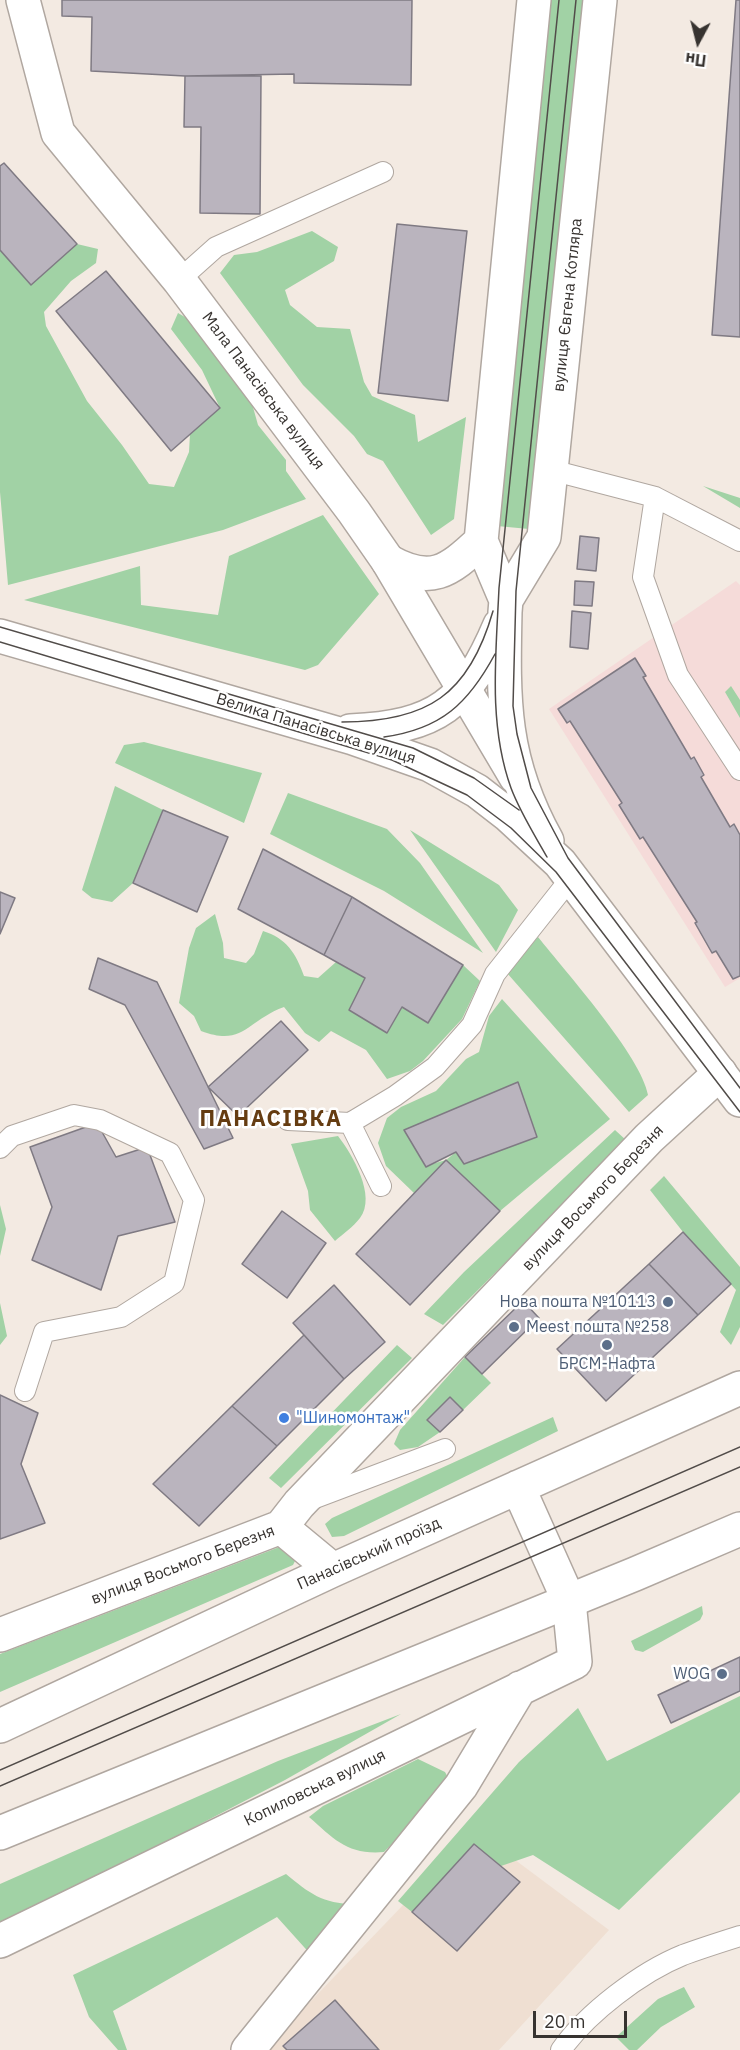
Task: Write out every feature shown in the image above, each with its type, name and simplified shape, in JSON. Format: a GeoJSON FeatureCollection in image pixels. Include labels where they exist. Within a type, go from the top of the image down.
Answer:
{"type":"FeatureCollection","features":[{"type":"Feature","properties":{"kind":"main road","name":"Мала Панасівська вулиця"},"geometry":{"type":"LineString","coordinates":[[23,0],[58,133],[179,280],[347,502],[388,561],[519,781]]}},
{"type":"Feature","properties":{"kind":"main road"},"geometry":{"type":"LineString","coordinates":[[534,0],[482,541],[506,606],[505,722],[519,781],[530,810],[565,870]]}},
{"type":"Feature","properties":{"kind":"main road","name":"вулиця Євгена Котляра"},"geometry":{"type":"LineString","coordinates":[[331,732],[412,724],[450,704],[487,654],[506,606],[544,537],[600,0]]}},
{"type":"Feature","properties":{"kind":"main road"},"geometry":{"type":"LineString","coordinates":[[388,561],[415,573],[440,572],[460,561],[482,541]]}},
{"type":"Feature","properties":{"kind":"main road","name":"Велика Панасівська вулиця"},"geometry":{"type":"LineString","coordinates":[[0,636],[331,732],[412,758],[465,784],[508,815],[565,870],[740,1100]]}},
{"type":"Feature","properties":{"kind":"main road","name":"вулиця Восьмого Березня"},"geometry":{"type":"LineString","coordinates":[[0,1635],[290,1516],[649,1138],[720,1073]]}},
{"type":"Feature","properties":{"kind":"main road","name":"Панасівський проїзд"},"geometry":{"type":"LineString","coordinates":[[0,1726],[333,1570],[740,1388]]}},
{"type":"Feature","properties":{"kind":"main road"},"geometry":{"type":"LineString","coordinates":[[518,1487],[569,1601]]}},
{"type":"Feature","properties":{"kind":"main road"},"geometry":{"type":"LineString","coordinates":[[290,1516],[333,1570]]}},
{"type":"Feature","properties":{"kind":"main road"},"geometry":{"type":"LineString","coordinates":[[0,1833],[740,1529]]}},
{"type":"Feature","properties":{"kind":"main road","name":"Копиловська вулиця"},"geometry":{"type":"LineString","coordinates":[[0,1941],[575,1662],[569,1601]]}},
{"type":"Feature","properties":{"kind":"main road"},"geometry":{"type":"LineString","coordinates":[[248,2050],[461,1786],[520,1688]]}},
{"type":"Feature","properties":{"kind":"lane"},"geometry":{"type":"LineString","coordinates":[[179,280],[216,247],[383,172]]}},
{"type":"Feature","properties":{"kind":"lane"},"geometry":{"type":"LineString","coordinates":[[550,470],[655,497],[740,541]]}},
{"type":"Feature","properties":{"kind":"lane"},"geometry":{"type":"LineString","coordinates":[[655,497],[643,577],[678,675],[740,770]]}},
{"type":"Feature","properties":{"kind":"lane"},"geometry":{"type":"LineString","coordinates":[[288,1120],[350,1123],[395,1096],[442,1058],[472,1025],[495,974],[565,870]]}},
{"type":"Feature","properties":{"kind":"lane"},"geometry":{"type":"LineString","coordinates":[[0,1148],[12,1136],[74,1114],[100,1120],[170,1153],[194,1200],[174,1283],[121,1317],[44,1332],[25,1391]]}},
{"type":"Feature","properties":{"kind":"lane"},"geometry":{"type":"LineString","coordinates":[[350,1123],[381,1186]]}},
{"type":"Feature","properties":{"kind":"lane"},"geometry":{"type":"LineString","coordinates":[[290,1516],[445,1449]]}},
{"type":"Feature","properties":{"kind":"lane"},"geometry":{"type":"LineString","coordinates":[[561,2050],[574,2031],[631,1985],[681,1956],[737,1935]]}},
{"type":"Feature","properties":{"kind":"shaded area"},"geometry":{"type":"Polygon","coordinates":[[[736,581],[740,585],[740,978],[725,987],[549,709],[736,581]]]}},
{"type":"Feature","properties":{"kind":"shaded area"},"geometry":{"type":"Polygon","coordinates":[[[475,1830],[609,1930],[499,2050],[264,2050],[475,1830]]]}},
{"type":"Feature","properties":{"kind":"green space"},"geometry":{"type":"Polygon","coordinates":[[[551,0],[584,0],[529,529],[497,526],[551,0]]]}},
{"type":"Feature","properties":{"kind":"green space"},"geometry":{"type":"Polygon","coordinates":[[[312,231],[338,247],[334,261],[285,290],[290,305],[317,327],[350,329],[364,382],[372,396],[415,415],[418,442],[466,417],[454,519],[431,535],[383,461],[367,454],[354,436],[303,385],[220,273],[234,255],[257,252],[312,231]]]}},
{"type":"Feature","properties":{"kind":"green space"},"geometry":{"type":"Polygon","coordinates":[[[77,244],[98,249],[96,263],[71,281],[44,312],[46,326],[87,401],[149,484],[174,487],[189,452],[190,434],[220,408],[202,370],[171,329],[178,313],[195,323],[249,393],[258,425],[286,460],[286,471],[306,499],[223,530],[8,585],[0,492],[0,250],[31,285],[77,244]]]}},
{"type":"Feature","properties":{"kind":"green space"},"geometry":{"type":"Polygon","coordinates":[[[703,486],[740,498],[740,508],[703,486]]]}},
{"type":"Feature","properties":{"kind":"green space"},"geometry":{"type":"Polygon","coordinates":[[[323,515],[379,594],[318,665],[305,670],[24,600],[140,566],[141,605],[218,615],[229,556],[323,515]]]}},
{"type":"Feature","properties":{"kind":"green space"},"geometry":{"type":"Polygon","coordinates":[[[731,686],[740,700],[740,718],[725,692],[731,686]]]}},
{"type":"Feature","properties":{"kind":"green space"},"geometry":{"type":"Polygon","coordinates":[[[144,742],[262,773],[244,823],[115,763],[124,745],[144,742]]]}},
{"type":"Feature","properties":{"kind":"green space"},"geometry":{"type":"Polygon","coordinates":[[[115,786],[163,810],[133,883],[112,902],[92,898],[82,890],[115,786]]]}},
{"type":"Feature","properties":{"kind":"green space"},"geometry":{"type":"Polygon","coordinates":[[[288,793],[387,829],[420,863],[483,953],[384,891],[270,834],[288,793]]]}},
{"type":"Feature","properties":{"kind":"green space"},"geometry":{"type":"Polygon","coordinates":[[[410,830],[499,885],[518,910],[496,952],[410,830]]]}},
{"type":"Feature","properties":{"kind":"green space"},"geometry":{"type":"Polygon","coordinates":[[[215,914],[223,943],[224,958],[246,963],[254,954],[263,931],[284,942],[297,960],[304,976],[318,978],[336,962],[365,978],[349,1010],[387,1033],[402,1007],[429,1022],[463,965],[480,981],[462,1019],[423,1061],[410,1071],[387,1079],[366,1050],[331,1031],[319,1042],[305,1033],[284,1007],[236,1034],[215,1035],[201,1031],[194,1016],[179,1003],[189,948],[196,928],[215,914]]]}},
{"type":"Feature","properties":{"kind":"green space"},"geometry":{"type":"Polygon","coordinates":[[[538,937],[601,1014],[643,1079],[648,1095],[629,1112],[507,973],[538,937]]]}},
{"type":"Feature","properties":{"kind":"green space"},"geometry":{"type":"Polygon","coordinates":[[[502,999],[610,1119],[500,1211],[446,1160],[414,1193],[386,1166],[378,1143],[387,1118],[401,1107],[436,1091],[466,1059],[479,1052],[489,1016],[502,999]],[[518,1082],[404,1130],[425,1166],[446,1160],[456,1152],[464,1164],[537,1137],[518,1082]]]}},
{"type":"Feature","properties":{"kind":"green space"},"geometry":{"type":"Polygon","coordinates":[[[615,1130],[627,1141],[443,1325],[424,1314],[464,1272],[615,1130]]]}},
{"type":"Feature","properties":{"kind":"green space"},"geometry":{"type":"Polygon","coordinates":[[[338,1136],[356,1164],[366,1198],[365,1209],[360,1218],[335,1241],[310,1210],[308,1191],[291,1144],[338,1136]]]}},
{"type":"Feature","properties":{"kind":"green space"},"geometry":{"type":"Polygon","coordinates":[[[664,1176],[740,1267],[740,1327],[731,1345],[720,1332],[736,1290],[683,1232],[650,1190],[664,1176]]]}},
{"type":"Feature","properties":{"kind":"green space"},"geometry":{"type":"Polygon","coordinates":[[[0,1205],[6,1229],[0,1256],[0,1205]]]}},
{"type":"Feature","properties":{"kind":"green space"},"geometry":{"type":"Polygon","coordinates":[[[0,1303],[7,1336],[0,1345],[0,1303]]]}},
{"type":"Feature","properties":{"kind":"green space"},"geometry":{"type":"Polygon","coordinates":[[[397,1345],[412,1358],[281,1488],[269,1478],[397,1345]]]}},
{"type":"Feature","properties":{"kind":"green space"},"geometry":{"type":"Polygon","coordinates":[[[465,1357],[491,1383],[463,1410],[451,1398],[428,1420],[440,1432],[418,1447],[400,1450],[394,1444],[400,1430],[465,1357]]]}},
{"type":"Feature","properties":{"kind":"green space"},"geometry":{"type":"Polygon","coordinates":[[[553,1417],[558,1431],[344,1536],[332,1537],[325,1524],[332,1518],[553,1417]]]}},
{"type":"Feature","properties":{"kind":"green space"},"geometry":{"type":"Polygon","coordinates":[[[282,1546],[297,1557],[293,1565],[0,1692],[0,1654],[282,1546]]]}},
{"type":"Feature","properties":{"kind":"green space"},"geometry":{"type":"Polygon","coordinates":[[[702,1606],[703,1614],[700,1620],[643,1652],[635,1650],[631,1641],[702,1606]]]}},
{"type":"Feature","properties":{"kind":"green space"},"geometry":{"type":"Polygon","coordinates":[[[740,1696],[740,1792],[619,1910],[533,1855],[501,1866],[474,1844],[412,1912],[398,1901],[519,1762],[578,1708],[607,1761],[740,1696]]]}},
{"type":"Feature","properties":{"kind":"green space"},"geometry":{"type":"Polygon","coordinates":[[[401,1714],[285,1780],[0,1928],[0,1884],[278,1761],[401,1714]]]}},
{"type":"Feature","properties":{"kind":"green space"},"geometry":{"type":"Polygon","coordinates":[[[418,1759],[445,1772],[451,1783],[384,1852],[351,1848],[335,1839],[309,1817],[323,1806],[418,1759]]]}},
{"type":"Feature","properties":{"kind":"green space"},"geometry":{"type":"Polygon","coordinates":[[[286,1874],[302,1887],[325,1900],[354,1904],[313,1957],[277,1917],[113,2011],[127,2050],[118,2050],[89,2017],[73,1975],[286,1874]]]}},
{"type":"Feature","properties":{"kind":"green space"},"geometry":{"type":"Polygon","coordinates":[[[684,1987],[695,2007],[661,2027],[637,2050],[629,2050],[616,2037],[658,1999],[684,1987]]]}},
{"type":"Feature","properties":{"kind":"building"},"geometry":{"type":"Polygon","coordinates":[[[62,0],[412,0],[411,85],[294,83],[294,74],[185,76],[91,71],[92,17],[62,16],[62,0]]]}},
{"type":"Feature","properties":{"kind":"building"},"geometry":{"type":"Polygon","coordinates":[[[736,0],[740,0],[740,337],[712,335],[736,0]]]}},
{"type":"Feature","properties":{"kind":"building"},"geometry":{"type":"Polygon","coordinates":[[[185,76],[261,76],[260,214],[200,213],[201,127],[184,127],[185,76]]]}},
{"type":"Feature","properties":{"kind":"building"},"geometry":{"type":"Polygon","coordinates":[[[4,163],[77,244],[31,285],[0,250],[0,166],[4,163]]]}},
{"type":"Feature","properties":{"kind":"building"},"geometry":{"type":"Polygon","coordinates":[[[397,224],[467,231],[448,401],[378,393],[397,224]]]}},
{"type":"Feature","properties":{"kind":"building"},"geometry":{"type":"Polygon","coordinates":[[[106,271],[220,408],[171,451],[56,311],[106,271]]]}},
{"type":"Feature","properties":{"kind":"building"},"geometry":{"type":"Polygon","coordinates":[[[580,536],[599,538],[596,571],[577,569],[580,536]]]}},
{"type":"Feature","properties":{"kind":"building"},"geometry":{"type":"Polygon","coordinates":[[[575,581],[594,582],[592,606],[574,605],[575,581]]]}},
{"type":"Feature","properties":{"kind":"building"},"geometry":{"type":"Polygon","coordinates":[[[572,611],[591,613],[588,649],[570,647],[572,611]]]}},
{"type":"Feature","properties":{"kind":"building"},"geometry":{"type":"Polygon","coordinates":[[[635,658],[646,676],[643,677],[691,759],[694,757],[704,775],[701,777],[730,827],[734,824],[740,835],[740,976],[733,979],[716,951],[712,953],[695,923],[697,922],[643,837],[640,839],[619,805],[622,803],[570,721],[567,723],[558,709],[635,658]]]}},
{"type":"Feature","properties":{"kind":"building"},"geometry":{"type":"Polygon","coordinates":[[[163,810],[228,837],[197,912],[133,883],[163,810]]]}},
{"type":"Feature","properties":{"kind":"building"},"geometry":{"type":"Polygon","coordinates":[[[263,849],[352,897],[324,955],[238,909],[263,849]]]}},
{"type":"Feature","properties":{"kind":"building"},"geometry":{"type":"Polygon","coordinates":[[[0,892],[15,898],[0,934],[0,892]]]}},
{"type":"Feature","properties":{"kind":"building"},"geometry":{"type":"Polygon","coordinates":[[[352,897],[463,965],[428,1023],[402,1007],[387,1033],[349,1010],[365,978],[324,955],[352,897]]]}},
{"type":"Feature","properties":{"kind":"building"},"geometry":{"type":"Polygon","coordinates":[[[98,958],[157,982],[233,1138],[204,1149],[125,1005],[89,989],[98,958]]]}},
{"type":"Feature","properties":{"kind":"building"},"geometry":{"type":"Polygon","coordinates":[[[281,1021],[308,1050],[238,1116],[208,1087],[281,1021]]]}},
{"type":"Feature","properties":{"kind":"building"},"geometry":{"type":"Polygon","coordinates":[[[518,1082],[537,1137],[464,1164],[456,1152],[426,1167],[404,1130],[518,1082]]]}},
{"type":"Feature","properties":{"kind":"building"},"geometry":{"type":"Polygon","coordinates":[[[97,1123],[116,1157],[147,1147],[175,1222],[118,1236],[101,1290],[32,1260],[52,1207],[30,1147],[97,1123]]]}},
{"type":"Feature","properties":{"kind":"building"},"geometry":{"type":"Polygon","coordinates":[[[446,1160],[500,1211],[410,1305],[356,1254],[446,1160]]]}},
{"type":"Feature","properties":{"kind":"building"},"geometry":{"type":"Polygon","coordinates":[[[282,1211],[326,1243],[287,1298],[242,1264],[282,1211]]]}},
{"type":"Feature","properties":{"kind":"building"},"geometry":{"type":"Polygon","coordinates":[[[683,1232],[731,1284],[698,1315],[649,1264],[683,1232]]]}},
{"type":"Feature","properties":{"kind":"building"},"geometry":{"type":"Polygon","coordinates":[[[649,1264],[698,1315],[606,1401],[557,1349],[649,1264]]]}},
{"type":"Feature","properties":{"kind":"building"},"geometry":{"type":"Polygon","coordinates":[[[334,1285],[385,1342],[344,1379],[293,1323],[334,1285]]]}},
{"type":"Feature","properties":{"kind":"building"},"geometry":{"type":"Polygon","coordinates":[[[523,1301],[539,1318],[482,1374],[465,1357],[523,1301]]]}},
{"type":"Feature","properties":{"kind":"building"},"geometry":{"type":"Polygon","coordinates":[[[304,1335],[344,1379],[277,1446],[232,1406],[304,1335]]]}},
{"type":"Feature","properties":{"kind":"building"},"geometry":{"type":"Polygon","coordinates":[[[0,1395],[38,1413],[21,1464],[45,1523],[0,1539],[0,1395]]]}},
{"type":"Feature","properties":{"kind":"building"},"geometry":{"type":"Polygon","coordinates":[[[450,1397],[463,1410],[440,1432],[427,1420],[450,1397]]]}},
{"type":"Feature","properties":{"kind":"building"},"geometry":{"type":"Polygon","coordinates":[[[232,1406],[277,1446],[199,1526],[153,1484],[232,1406]]]}},
{"type":"Feature","properties":{"kind":"building","name":"WOG"},"geometry":{"type":"Polygon","coordinates":[[[740,1657],[740,1691],[671,1723],[658,1695],[740,1657]]]}},
{"type":"Feature","properties":{"kind":"building"},"geometry":{"type":"Polygon","coordinates":[[[474,1844],[520,1882],[457,1951],[412,1912],[474,1844]]]}},
{"type":"Feature","properties":{"kind":"building"},"geometry":{"type":"Polygon","coordinates":[[[335,2000],[379,2050],[287,2050],[283,2046],[335,2000]]]}},
{"type":"Feature","properties":{"kind":"tram line"},"geometry":{"type":"LineString","coordinates":[[547,857],[519,806],[504,764],[496,714],[495,664],[499,588],[559,0]]}},
{"type":"Feature","properties":{"kind":"tram line"},"geometry":{"type":"LineString","coordinates":[[576,0],[516,591],[513,706],[517,734],[531,788],[568,858],[740,1088]]}},
{"type":"Feature","properties":{"kind":"tram line"},"geometry":{"type":"LineString","coordinates":[[342,722],[372,721],[398,716],[421,709],[440,698],[457,683],[471,664],[483,640],[493,611]]}},
{"type":"Feature","properties":{"kind":"tram line"},"geometry":{"type":"LineString","coordinates":[[0,627],[413,748],[474,778],[519,810]]}},
{"type":"Feature","properties":{"kind":"tram line"},"geometry":{"type":"LineString","coordinates":[[0,642],[392,760],[467,795],[511,828],[556,872],[740,1112]]}},
{"type":"Feature","properties":{"kind":"tram line"},"geometry":{"type":"LineString","coordinates":[[384,737],[422,728],[451,711],[474,687],[495,654]]}},
{"type":"Feature","properties":{"kind":"tram line"},"geometry":{"type":"LineString","coordinates":[[0,1770],[740,1447]]}},
{"type":"Feature","properties":{"kind":"tram line"},"geometry":{"type":"LineString","coordinates":[[0,1786],[740,1467]]}},
{"type":"Feature","properties":{"kind":"place","name":"Нова пошта №10113"},"geometry":{"type":"Point","coordinates":[668,1302]}},
{"type":"Feature","properties":{"kind":"place","name":"Meest пошта №258"},"geometry":{"type":"Point","coordinates":[514,1327]}},
{"type":"Feature","properties":{"kind":"place","name":"БРСМ-Нафта"},"geometry":{"type":"Point","coordinates":[607,1345]}},
{"type":"Feature","properties":{"kind":"place","name":"\"Шиномонтаж\""},"geometry":{"type":"Point","coordinates":[284,1418]}},
{"type":"Feature","properties":{"kind":"place","name":"WOG"},"geometry":{"type":"Point","coordinates":[722,1674]}},
{"type":"Feature","properties":{"kind":"district","name":"ПАНАСІВКА"},"geometry":{"type":"Point","coordinates":[271,1120]}}]}
